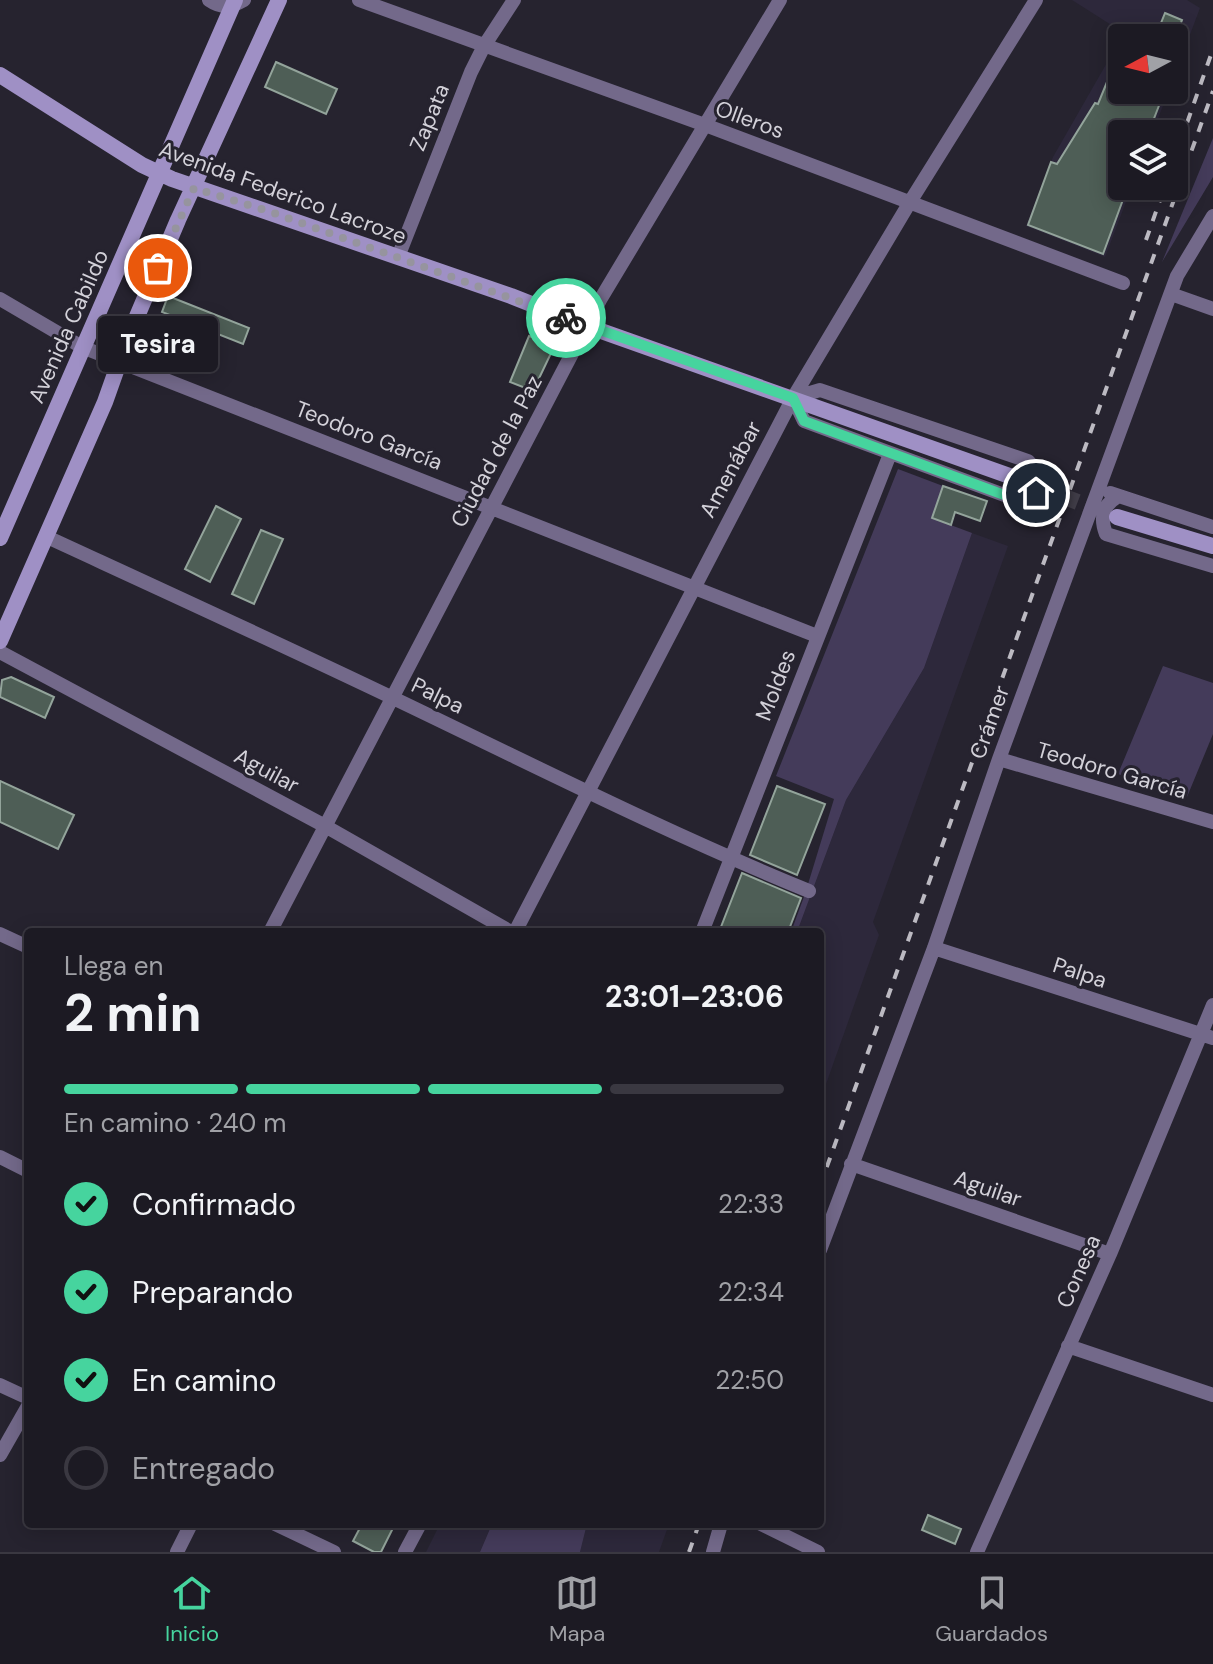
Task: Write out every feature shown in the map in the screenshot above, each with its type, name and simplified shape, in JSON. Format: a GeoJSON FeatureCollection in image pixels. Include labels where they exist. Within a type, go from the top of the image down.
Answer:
{"type":"FeatureCollection","features":[{"type":"Feature","properties":{"kind":"main road"},"geometry":{"type":"LineString","coordinates":[[0,641],[105,402],[194,188],[279,0]]}},
{"type":"Feature","properties":{"kind":"main road","name":"Avenida Cabildo"},"geometry":{"type":"LineString","coordinates":[[0,538],[5,515],[237,2]]}},
{"type":"Feature","properties":{"kind":"main road","name":"Avenida Federico Lacroze"},"geometry":{"type":"LineString","coordinates":[[0,75],[158,174],[511,296],[587,326],[1018,479]]}},
{"type":"Feature","properties":{"kind":"main road"},"geometry":{"type":"LineString","coordinates":[[1117,517],[1213,546]]}},
{"type":"Feature","properties":{"kind":"street"},"geometry":{"type":"LineString","coordinates":[[209,0],[216,5],[237,2]]}},
{"type":"Feature","properties":{"kind":"street","name":"Olleros"},"geometry":{"type":"LineString","coordinates":[[359,0],[705,125],[1123,283]]}},
{"type":"Feature","properties":{"kind":"street","name":"Zapata"},"geometry":{"type":"LineString","coordinates":[[398,257],[471,72],[514,0]]}},
{"type":"Feature","properties":{"kind":"street","name":"Ciudad de la Paz"},"geometry":{"type":"LineString","coordinates":[[272,928],[587,326],[780,0]]}},
{"type":"Feature","properties":{"kind":"street","name":"Amenábar"},"geometry":{"type":"LineString","coordinates":[[515,928],[793,398],[1036,0]]}},
{"type":"Feature","properties":{"kind":"street","name":"Crámer"},"geometry":{"type":"LineString","coordinates":[[824,1239],[934,948],[999,759],[1177,276],[1213,216]]}},
{"type":"Feature","properties":{"kind":"street"},"geometry":{"type":"LineString","coordinates":[[1171,294],[1213,309]]}},
{"type":"Feature","properties":{"kind":"street","name":"Teodoro García"},"geometry":{"type":"LineString","coordinates":[[0,299],[82,347],[817,636]]}},
{"type":"Feature","properties":{"kind":"street","name":"Avenida Federico Lacroze"},"geometry":{"type":"LineString","coordinates":[[820,390],[1028,461],[1039,473],[1039,483],[1032,496],[1015,499],[804,421],[793,398],[820,390]]}},
{"type":"Feature","properties":{"kind":"street","name":"Moldes"},"geometry":{"type":"LineString","coordinates":[[704,928],[890,454]]}},
{"type":"Feature","properties":{"kind":"street"},"geometry":{"type":"LineString","coordinates":[[1102,484],[1117,497],[1213,527]]}},
{"type":"Feature","properties":{"kind":"street"},"geometry":{"type":"LineString","coordinates":[[1117,497],[1103,511],[1106,534],[1213,566]]}},
{"type":"Feature","properties":{"kind":"street","name":"Palpa"},"geometry":{"type":"LineString","coordinates":[[47,537],[392,697],[731,860],[809,891]]}},
{"type":"Feature","properties":{"kind":"street","name":"Aguilar"},"geometry":{"type":"LineString","coordinates":[[0,652],[325,826],[506,928]]}},
{"type":"Feature","properties":{"kind":"street","name":"Teodoro García"},"geometry":{"type":"LineString","coordinates":[[999,759],[1213,822]]}},
{"type":"Feature","properties":{"kind":"street"},"geometry":{"type":"LineString","coordinates":[[0,934],[24,945]]}},
{"type":"Feature","properties":{"kind":"street","name":"Palpa"},"geometry":{"type":"LineString","coordinates":[[934,948],[1207,1036]]}},
{"type":"Feature","properties":{"kind":"street","name":"Conesa"},"geometry":{"type":"LineString","coordinates":[[977,1552],[1207,1036],[1213,1005]]}},
{"type":"Feature","properties":{"kind":"street"},"geometry":{"type":"LineString","coordinates":[[0,1157],[24,1169]]}},
{"type":"Feature","properties":{"kind":"street","name":"Aguilar"},"geometry":{"type":"LineString","coordinates":[[851,1164],[1110,1254]]}},
{"type":"Feature","properties":{"kind":"street"},"geometry":{"type":"LineString","coordinates":[[1068,1346],[1213,1395]]}},
{"type":"Feature","properties":{"kind":"street"},"geometry":{"type":"LineString","coordinates":[[0,1385],[24,1396]]}},
{"type":"Feature","properties":{"kind":"street"},"geometry":{"type":"LineString","coordinates":[[0,1455],[24,1413]]}},
{"type":"Feature","properties":{"kind":"street"},"geometry":{"type":"LineString","coordinates":[[177,1552],[189,1528]]}},
{"type":"Feature","properties":{"kind":"street"},"geometry":{"type":"LineString","coordinates":[[283,1528],[334,1552]]}},
{"type":"Feature","properties":{"kind":"street"},"geometry":{"type":"LineString","coordinates":[[405,1552],[418,1528]]}},
{"type":"Feature","properties":{"kind":"street"},"geometry":{"type":"LineString","coordinates":[[713,1552],[720,1528]]}},
{"type":"Feature","properties":{"kind":"street"},"geometry":{"type":"LineString","coordinates":[[769,1528],[818,1552]]}},
{"type":"Feature","properties":{"kind":"shaded area"},"geometry":{"type":"Polygon","coordinates":[[[1072,0],[1187,0],[1200,8],[1188,40],[1188,24],[1110,24],[1072,0]]]}},
{"type":"Feature","properties":{"kind":"shaded area"},"geometry":{"type":"Polygon","coordinates":[[[1108,61],[1108,104],[1164,104],[1157,120],[1108,120],[1108,200],[1127,200],[1105,257],[1026,226],[1053,157],[1108,61]]]}},
{"type":"Feature","properties":{"kind":"shaded area"},"geometry":{"type":"Polygon","coordinates":[[[1213,138],[1213,177],[1162,262],[1188,200],[1213,138]]]}},
{"type":"Feature","properties":{"kind":"shaded area"},"geometry":{"type":"Polygon","coordinates":[[[898,469],[943,486],[932,518],[972,533],[924,668],[846,800],[798,928],[792,928],[834,799],[776,776],[898,469]]]}},
{"type":"Feature","properties":{"kind":"shaded area"},"geometry":{"type":"Polygon","coordinates":[[[972,533],[1008,546],[873,922],[879,935],[824,1090],[824,928],[798,928],[846,800],[924,668],[972,533]]]}},
{"type":"Feature","properties":{"kind":"shaded area"},"geometry":{"type":"Polygon","coordinates":[[[1163,666],[1213,683],[1213,734],[1187,797],[1118,774],[1163,666]]]}},
{"type":"Feature","properties":{"kind":"shaded area"},"geometry":{"type":"Polygon","coordinates":[[[438,1528],[490,1528],[480,1552],[426,1552],[438,1528]]]}},
{"type":"Feature","properties":{"kind":"shaded area"},"geometry":{"type":"Polygon","coordinates":[[[490,1528],[586,1528],[580,1552],[480,1552],[490,1528]]]}},
{"type":"Feature","properties":{"kind":"shaded area"},"geometry":{"type":"Polygon","coordinates":[[[586,1528],[668,1528],[659,1552],[580,1552],[586,1528]]]}},
{"type":"Feature","properties":{"kind":"building"},"geometry":{"type":"Polygon","coordinates":[[[1165,13],[1182,20],[1180,24],[1161,24],[1165,13]]]}},
{"type":"Feature","properties":{"kind":"building"},"geometry":{"type":"Polygon","coordinates":[[[276,62],[337,89],[326,114],[265,87],[276,62]]]}},
{"type":"Feature","properties":{"kind":"building"},"geometry":{"type":"Polygon","coordinates":[[[1108,80],[1108,104],[1160,104],[1153,120],[1108,120],[1108,200],[1123,200],[1103,254],[1028,225],[1051,162],[1057,164],[1095,103],[1098,104],[1108,80]]]}},
{"type":"Feature","properties":{"kind":"building"},"geometry":{"type":"Polygon","coordinates":[[[168,296],[249,328],[243,344],[162,312],[168,296]]]}},
{"type":"Feature","properties":{"kind":"building"},"geometry":{"type":"Polygon","coordinates":[[[529,336],[549,343],[553,349],[533,391],[510,382],[529,336]]]}},
{"type":"Feature","properties":{"kind":"building"},"geometry":{"type":"Polygon","coordinates":[[[943,486],[987,501],[980,521],[955,512],[951,525],[932,518],[943,486]]]}},
{"type":"Feature","properties":{"kind":"building"},"geometry":{"type":"Polygon","coordinates":[[[216,506],[241,519],[210,582],[185,569],[216,506]]]}},
{"type":"Feature","properties":{"kind":"building"},"geometry":{"type":"Polygon","coordinates":[[[261,530],[283,539],[254,604],[232,594],[261,530]]]}},
{"type":"Feature","properties":{"kind":"building"},"geometry":{"type":"Polygon","coordinates":[[[11,677],[54,697],[45,718],[0,697],[2,680],[11,677]]]}},
{"type":"Feature","properties":{"kind":"building"},"geometry":{"type":"Polygon","coordinates":[[[0,781],[74,815],[58,849],[0,822],[0,781]]]}},
{"type":"Feature","properties":{"kind":"building"},"geometry":{"type":"Polygon","coordinates":[[[777,786],[825,804],[797,875],[750,855],[777,786]]]}},
{"type":"Feature","properties":{"kind":"building"},"geometry":{"type":"Polygon","coordinates":[[[742,873],[801,898],[790,928],[721,928],[742,873]]]}},
{"type":"Feature","properties":{"kind":"building"},"geometry":{"type":"Polygon","coordinates":[[[928,1515],[961,1529],[955,1544],[922,1530],[928,1515]]]}},
{"type":"Feature","properties":{"kind":"building"},"geometry":{"type":"Polygon","coordinates":[[[360,1528],[393,1528],[381,1552],[374,1552],[353,1541],[360,1528]]]}},
{"type":"Feature","properties":{"kind":"tunnel"},"geometry":{"type":"LineString","coordinates":[[1018,479],[1106,513]]}},
{"type":"Feature","properties":{"kind":"railway"},"geometry":{"type":"LineString","coordinates":[[1188,120],[1213,49]]}},
{"type":"Feature","properties":{"kind":"railway"},"geometry":{"type":"LineString","coordinates":[[824,1175],[1213,91]]}},
{"type":"Feature","properties":{"kind":"railway"},"geometry":{"type":"LineString","coordinates":[[1146,240],[1160,200]]}},
{"type":"Feature","properties":{"kind":"railway"},"geometry":{"type":"LineString","coordinates":[[689,1552],[698,1528]]}},
{"type":"Feature","properties":{"kind":"way so far"},"geometry":{"type":"LineString","coordinates":[[158,268],[194,188],[268,211],[566,318]]}},
{"type":"Feature","properties":{"kind":"place","name":"Tesira"},"geometry":{"type":"Point","coordinates":[158,268]}},
{"type":"Feature","properties":{"kind":"route"},"geometry":{"type":"LineString","coordinates":[[566,318],[793,398],[804,421],[890,454],[1015,499],[1036,493]]}}]}
